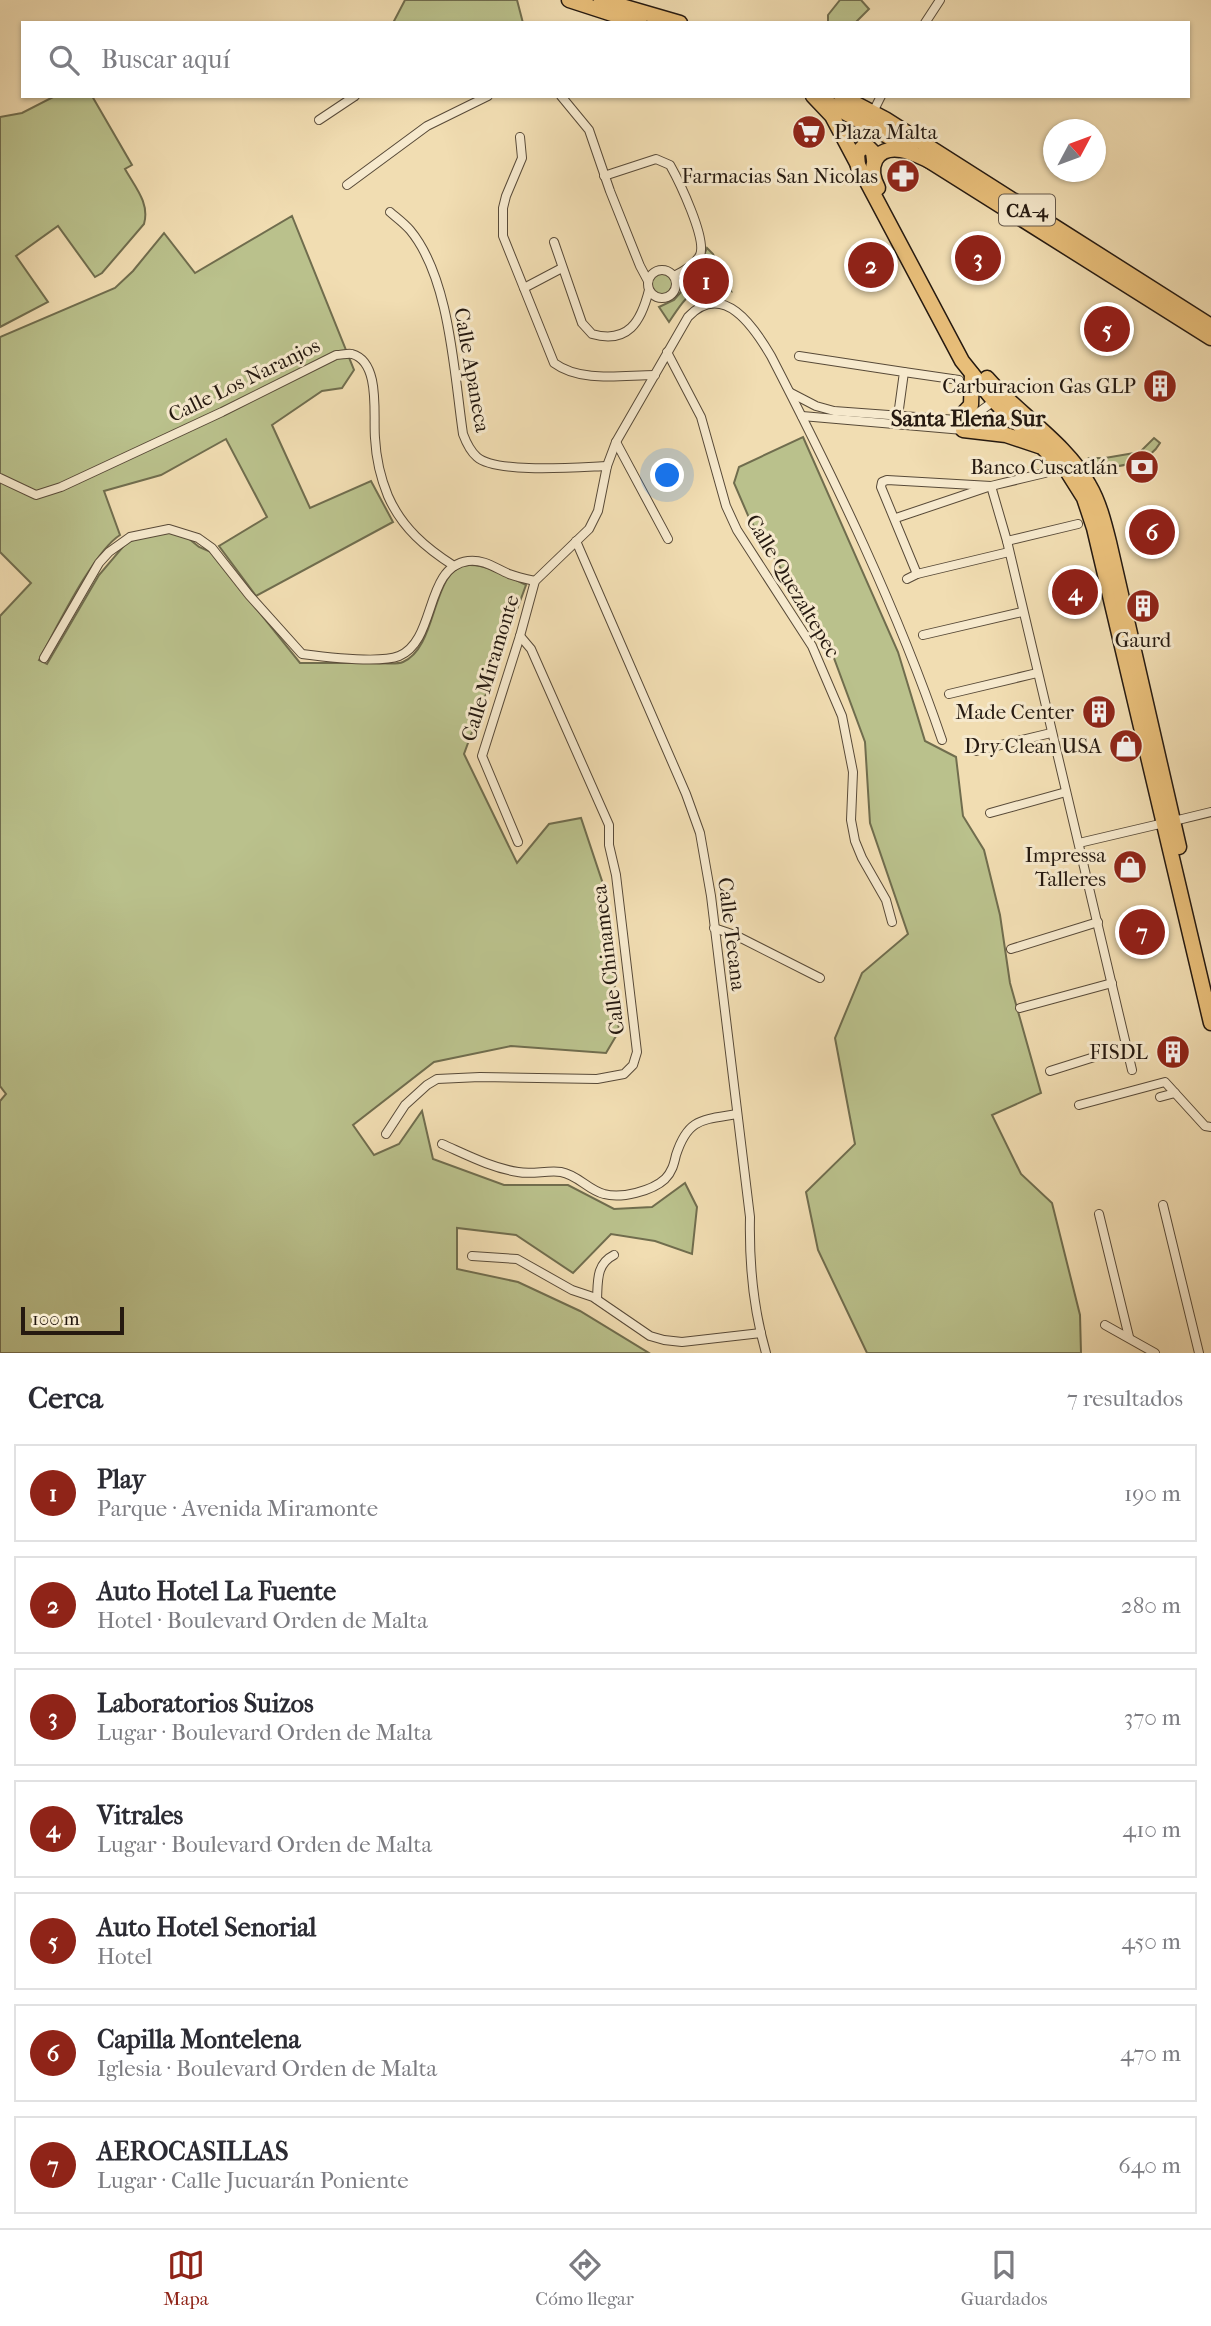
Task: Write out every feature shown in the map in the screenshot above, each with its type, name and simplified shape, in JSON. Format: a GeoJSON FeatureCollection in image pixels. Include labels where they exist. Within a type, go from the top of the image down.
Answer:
{"type":"FeatureCollection","features":[{"type":"Feature","properties":{"kind":"highway"},"geometry":{"type":"LineString","coordinates":[[569,0],[634,21]]}},
{"type":"Feature","properties":{"kind":"highway"},"geometry":{"type":"LineString","coordinates":[[601,0],[673,21]]}},
{"type":"Feature","properties":{"kind":"highway"},"geometry":{"type":"LineString","coordinates":[[815,98],[832,116],[950,340],[965,377],[971,405],[960,425],[1006,435],[1046,449]]}},
{"type":"Feature","properties":{"kind":"highway","name":"CA-4"},"geometry":{"type":"LineString","coordinates":[[817,98],[888,135],[934,163],[1211,338]]}},
{"type":"Feature","properties":{"kind":"highway","name":"CA-4"},"geometry":{"type":"LineString","coordinates":[[845,98],[873,112],[1211,326]]}},
{"type":"Feature","properties":{"kind":"highway"},"geometry":{"type":"LineString","coordinates":[[858,167],[857,153],[863,147],[868,147],[873,152],[873,178],[964,348],[993,385],[1082,472],[1097,501],[1109,542],[1211,1023]]}},
{"type":"Feature","properties":{"kind":"highway"},"geometry":{"type":"LineString","coordinates":[[874,160],[887,151],[897,149],[934,163]]}},
{"type":"Feature","properties":{"kind":"highway"},"geometry":{"type":"LineString","coordinates":[[965,377],[1046,449],[1077,485],[1084,498],[1211,981]]}},
{"type":"Feature","properties":{"kind":"street"},"geometry":{"type":"LineString","coordinates":[[926,21],[940,0]]}},
{"type":"Feature","properties":{"kind":"street"},"geometry":{"type":"LineString","coordinates":[[319,120],[352,98]]}},
{"type":"Feature","properties":{"kind":"street"},"geometry":{"type":"LineString","coordinates":[[347,184],[426,126],[484,98]]}},
{"type":"Feature","properties":{"kind":"street"},"geometry":{"type":"LineString","coordinates":[[563,98],[589,130],[639,266],[656,297],[665,299]]}},
{"type":"Feature","properties":{"kind":"street"},"geometry":{"type":"LineString","coordinates":[[873,112],[880,98]]}},
{"type":"Feature","properties":{"kind":"street"},"geometry":{"type":"LineString","coordinates":[[520,137],[522,158],[506,195],[503,236],[554,363],[566,372],[580,375],[655,375]]}},
{"type":"Feature","properties":{"kind":"street"},"geometry":{"type":"LineString","coordinates":[[604,176],[649,160],[656,159],[670,165],[690,211],[701,249],[696,261],[674,276]]}},
{"type":"Feature","properties":{"kind":"street","name":"Calle Apaneca"},"geometry":{"type":"LineString","coordinates":[[390,212],[410,230],[421,246],[435,279],[445,312],[463,434],[468,446],[478,458],[502,466],[607,466]]}},
{"type":"Feature","properties":{"kind":"street"},"geometry":{"type":"LineString","coordinates":[[554,242],[582,323],[592,334],[625,334],[646,304],[652,274],[661,270]]}},
{"type":"Feature","properties":{"kind":"street"},"geometry":{"type":"LineString","coordinates":[[639,266],[649,271],[670,272],[677,283],[675,292],[665,299],[646,304]]}},
{"type":"Feature","properties":{"kind":"street"},"geometry":{"type":"LineString","coordinates":[[524,288],[562,268]]}},
{"type":"Feature","properties":{"kind":"street"},"geometry":{"type":"LineString","coordinates":[[44,658],[99,563],[121,541],[141,533],[169,529],[198,538],[212,548],[249,595],[302,654],[392,658],[410,649],[423,629],[443,577],[454,566],[466,561],[486,563],[509,574],[535,581],[589,529],[598,511],[607,466],[616,442],[688,317],[697,307],[708,303],[733,309],[753,326],[790,393],[913,659],[942,740]]}},
{"type":"Feature","properties":{"kind":"street","name":"Calle Quezaltepec"},"geometry":{"type":"LineString","coordinates":[[667,352],[701,417],[726,506],[737,530],[812,646],[842,716],[852,772],[851,820],[855,841],[886,900],[892,922]]}},
{"type":"Feature","properties":{"kind":"street","name":"Calle Los Naranjos"},"geometry":{"type":"LineString","coordinates":[[0,478],[36,495],[61,487],[336,355],[351,353],[362,359],[372,375],[375,440],[388,496],[398,515],[426,548],[454,566]]}},
{"type":"Feature","properties":{"kind":"street"},"geometry":{"type":"LineString","coordinates":[[799,356],[904,372],[965,377]]}},
{"type":"Feature","properties":{"kind":"street"},"geometry":{"type":"LineString","coordinates":[[898,416],[904,372]]}},
{"type":"Feature","properties":{"kind":"street"},"geometry":{"type":"LineString","coordinates":[[790,393],[816,406],[834,411],[960,425],[999,405]]}},
{"type":"Feature","properties":{"kind":"street"},"geometry":{"type":"LineString","coordinates":[[802,416],[983,425],[999,405]]}},
{"type":"Feature","properties":{"kind":"street"},"geometry":{"type":"LineString","coordinates":[[616,442],[667,539]]}},
{"type":"Feature","properties":{"kind":"street"},"geometry":{"type":"LineString","coordinates":[[896,518],[991,486],[1045,473]]}},
{"type":"Feature","properties":{"kind":"street"},"geometry":{"type":"LineString","coordinates":[[916,574],[896,518],[881,487],[882,483],[886,480],[991,486]]}},
{"type":"Feature","properties":{"kind":"street"},"geometry":{"type":"LineString","coordinates":[[991,486],[1007,541],[1132,1070]]}},
{"type":"Feature","properties":{"kind":"street"},"geometry":{"type":"LineString","coordinates":[[1007,541],[1078,524]]}},
{"type":"Feature","properties":{"kind":"street","name":"Calle Tecana"},"geometry":{"type":"LineString","coordinates":[[576,541],[681,782],[700,833],[750,1217],[748,1243],[752,1289],[766,1353]]}},
{"type":"Feature","properties":{"kind":"street"},"geometry":{"type":"LineString","coordinates":[[907,579],[916,574],[1009,552]]}},
{"type":"Feature","properties":{"kind":"street","name":"Calle Miramonte"},"geometry":{"type":"LineString","coordinates":[[518,842],[482,756],[535,581]]}},
{"type":"Feature","properties":{"kind":"street"},"geometry":{"type":"LineString","coordinates":[[923,635],[1022,612]]}},
{"type":"Feature","properties":{"kind":"street","name":"Calle Chinameca"},"geometry":{"type":"LineString","coordinates":[[386,1134],[405,1105],[437,1079],[597,1079],[624,1074],[633,1065],[637,1052],[616,875],[609,845],[609,825],[531,649],[520,636]]}},
{"type":"Feature","properties":{"kind":"street"},"geometry":{"type":"LineString","coordinates":[[949,694],[1037,673]]}},
{"type":"Feature","properties":{"kind":"street"},"geometry":{"type":"LineString","coordinates":[[976,751],[1051,733]]}},
{"type":"Feature","properties":{"kind":"street"},"geometry":{"type":"LineString","coordinates":[[990,813],[1066,793]]}},
{"type":"Feature","properties":{"kind":"street"},"geometry":{"type":"LineString","coordinates":[[1079,843],[1211,811]]}},
{"type":"Feature","properties":{"kind":"street"},"geometry":{"type":"LineString","coordinates":[[1011,949],[1098,922]]}},
{"type":"Feature","properties":{"kind":"street"},"geometry":{"type":"LineString","coordinates":[[714,928],[747,941],[820,978]]}},
{"type":"Feature","properties":{"kind":"street"},"geometry":{"type":"LineString","coordinates":[[1020,1008],[1111,982]]}},
{"type":"Feature","properties":{"kind":"street"},"geometry":{"type":"LineString","coordinates":[[1050,1071],[1126,1047]]}},
{"type":"Feature","properties":{"kind":"street"},"geometry":{"type":"LineString","coordinates":[[1079,1105],[1165,1082],[1205,1126],[1211,1127]]}},
{"type":"Feature","properties":{"kind":"street"},"geometry":{"type":"LineString","coordinates":[[1160,1097],[1175,1093]]}},
{"type":"Feature","properties":{"kind":"street"},"geometry":{"type":"LineString","coordinates":[[442,1144],[491,1165],[518,1172],[560,1172],[573,1175],[604,1194],[620,1195],[641,1191],[664,1180],[671,1171],[684,1133],[691,1125],[701,1120],[737,1114]]}},
{"type":"Feature","properties":{"kind":"street"},"geometry":{"type":"LineString","coordinates":[[1163,1205],[1199,1353]]}},
{"type":"Feature","properties":{"kind":"street"},"geometry":{"type":"LineString","coordinates":[[1099,1214],[1129,1337]]}},
{"type":"Feature","properties":{"kind":"street"},"geometry":{"type":"LineString","coordinates":[[597,1299],[600,1269],[606,1259],[614,1255]]}},
{"type":"Feature","properties":{"kind":"street"},"geometry":{"type":"LineString","coordinates":[[472,1256],[517,1259],[572,1290],[597,1299],[650,1336],[664,1340],[682,1342],[761,1333]]}},
{"type":"Feature","properties":{"kind":"street"},"geometry":{"type":"LineString","coordinates":[[1105,1325],[1155,1353]]}},
{"type":"Feature","properties":{"kind":"green space"},"geometry":{"type":"Polygon","coordinates":[[[405,0],[517,0],[522,21],[394,21],[405,0]]]}},
{"type":"Feature","properties":{"kind":"green space"},"geometry":{"type":"Polygon","coordinates":[[[840,0],[861,0],[869,9],[857,21],[828,21],[828,15],[840,0]]]}},
{"type":"Feature","properties":{"kind":"green space"},"geometry":{"type":"Polygon","coordinates":[[[51,98],[93,98],[132,165],[125,169],[143,202],[145,216],[144,224],[102,273],[95,277],[58,226],[16,256],[48,302],[0,327],[0,117],[22,113],[51,98]]]}},
{"type":"Feature","properties":{"kind":"green space"},"geometry":{"type":"Polygon","coordinates":[[[292,216],[354,370],[342,388],[322,391],[272,425],[310,508],[371,481],[393,522],[256,596],[219,546],[267,517],[226,439],[161,475],[104,491],[120,535],[98,557],[39,660],[47,664],[99,575],[127,542],[169,532],[188,538],[211,552],[300,663],[403,662],[415,653],[423,640],[441,591],[457,568],[470,565],[484,567],[526,585],[464,754],[517,863],[549,824],[581,818],[606,893],[619,1031],[606,1053],[511,1046],[434,1062],[353,1125],[374,1155],[399,1144],[422,1111],[433,1159],[504,1185],[568,1185],[614,1209],[652,1207],[685,1183],[697,1207],[692,1254],[655,1241],[611,1234],[573,1273],[516,1235],[457,1228],[457,1269],[518,1282],[580,1311],[649,1353],[0,1353],[0,1101],[6,1094],[0,1086],[0,616],[31,583],[0,552],[0,337],[115,288],[133,271],[164,233],[195,273],[292,216]]]}},
{"type":"Feature","properties":{"kind":"green space"},"geometry":{"type":"Polygon","coordinates":[[[707,248],[713,254],[731,291],[701,288],[688,297],[669,322],[659,307],[674,300],[681,292],[686,278],[700,263],[707,248]]]}},
{"type":"Feature","properties":{"kind":"green space"},"geometry":{"type":"Polygon","coordinates":[[[662,273],[670,276],[673,284],[670,292],[662,295],[654,292],[651,284],[654,276],[662,273]]]}},
{"type":"Feature","properties":{"kind":"green space"},"geometry":{"type":"Polygon","coordinates":[[[803,437],[898,652],[925,741],[956,757],[963,816],[984,850],[1000,915],[1010,983],[1041,1093],[992,1115],[1021,1174],[1052,1203],[1080,1315],[1081,1353],[867,1353],[818,1250],[806,1192],[855,1144],[835,1038],[862,973],[908,934],[870,823],[865,742],[828,642],[750,520],[734,483],[739,467],[803,437]]]}},
{"type":"Feature","properties":{"kind":"green space"},"geometry":{"type":"Polygon","coordinates":[[[1154,438],[1160,443],[1154,451],[1139,461],[1093,470],[1089,458],[1140,452],[1154,438]]]}},
{"type":"Feature","properties":{"kind":"place","name":"Plaza Malta"},"geometry":{"type":"Point","coordinates":[809,132]}},
{"type":"Feature","properties":{"kind":"place","name":"Farmacias San Nicolas"},"geometry":{"type":"Point","coordinates":[903,176]}},
{"type":"Feature","properties":{"kind":"place","name":"Laboratorios Suizos"},"geometry":{"type":"Point","coordinates":[978,258]}},
{"type":"Feature","properties":{"kind":"place","name":"Auto Hotel La Fuente"},"geometry":{"type":"Point","coordinates":[871,265]}},
{"type":"Feature","properties":{"kind":"place","name":"Play"},"geometry":{"type":"Point","coordinates":[706,281]}},
{"type":"Feature","properties":{"kind":"place","name":"Auto Hotel Senorial"},"geometry":{"type":"Point","coordinates":[1107,329]}},
{"type":"Feature","properties":{"kind":"place","name":"Carburacion Gas GLP"},"geometry":{"type":"Point","coordinates":[1160,386]}},
{"type":"Feature","properties":{"kind":"place","name":"Banco Cuscatlán"},"geometry":{"type":"Point","coordinates":[1142,467]}},
{"type":"Feature","properties":{"kind":"place","name":"Capilla Montelena"},"geometry":{"type":"Point","coordinates":[1152,532]}},
{"type":"Feature","properties":{"kind":"place","name":"Vitrales"},"geometry":{"type":"Point","coordinates":[1075,592]}},
{"type":"Feature","properties":{"kind":"place","name":"Gaurd"},"geometry":{"type":"Point","coordinates":[1143,606]}},
{"type":"Feature","properties":{"kind":"place","name":"Made Center"},"geometry":{"type":"Point","coordinates":[1099,712]}},
{"type":"Feature","properties":{"kind":"place","name":"Dry Clean USA"},"geometry":{"type":"Point","coordinates":[1126,746]}},
{"type":"Feature","properties":{"kind":"place","name":"Impressa Talleres"},"geometry":{"type":"Point","coordinates":[1130,867]}},
{"type":"Feature","properties":{"kind":"place","name":"AEROCASILLAS"},"geometry":{"type":"Point","coordinates":[1142,932]}},
{"type":"Feature","properties":{"kind":"place","name":"FISDL"},"geometry":{"type":"Point","coordinates":[1173,1052]}},
{"type":"Feature","properties":{"kind":"district","name":"Santa Elena Sur"},"geometry":{"type":"Point","coordinates":[968,418]}}]}
